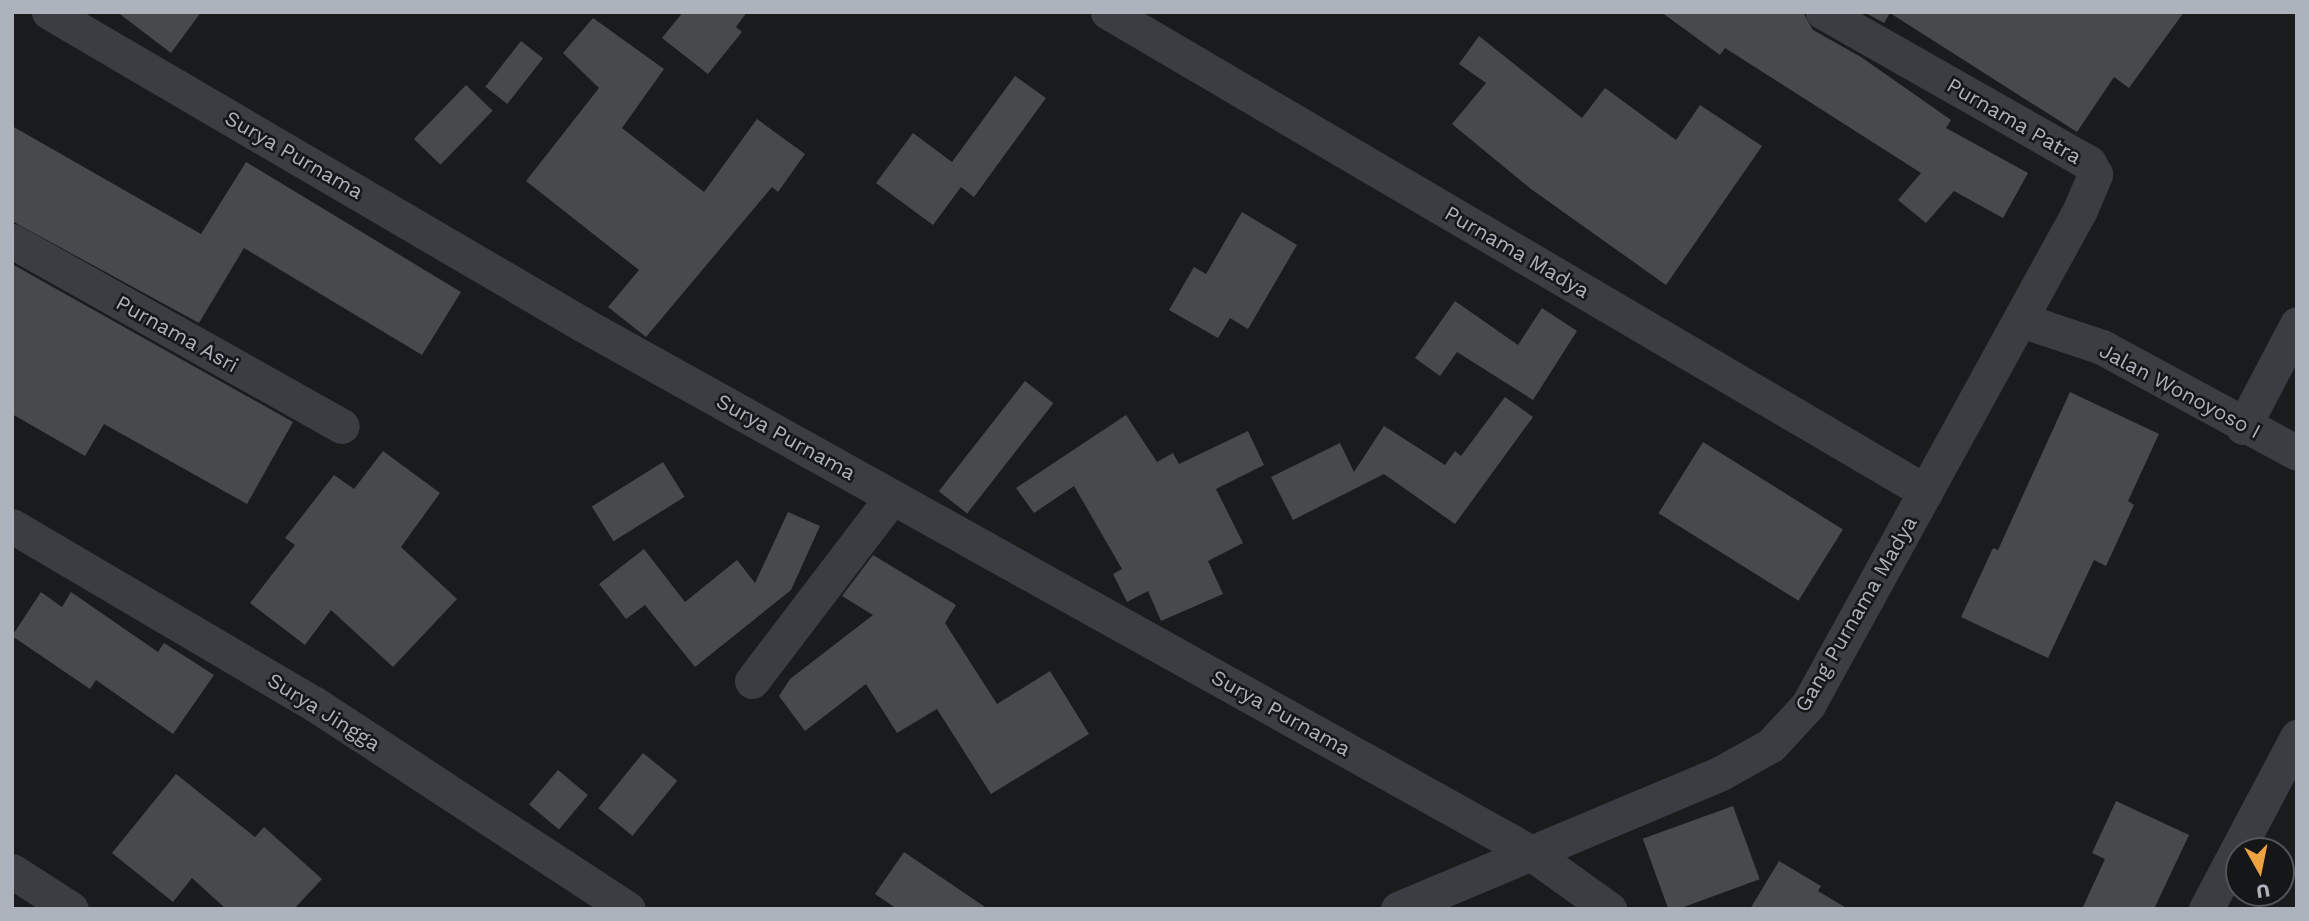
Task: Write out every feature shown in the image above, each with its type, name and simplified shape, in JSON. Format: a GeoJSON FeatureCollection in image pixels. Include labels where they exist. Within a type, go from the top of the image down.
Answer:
{"type":"FeatureCollection","features":[{"type":"Feature","properties":{"kind":"street","name":"Surya Purnama"},"geometry":{"type":"LineString","coordinates":[[50,12],[570,317],[1528,851],[1609,909]]}},
{"type":"Feature","properties":{"kind":"street","name":"Purnama Madya"},"geometry":{"type":"LineString","coordinates":[[1108,12],[1926,492]]}},
{"type":"Feature","properties":{"kind":"street","name":"Purnama Patra"},"geometry":{"type":"LineString","coordinates":[[1823,12],[2093,168],[2080,210],[2021,320]]}},
{"type":"Feature","properties":{"kind":"street","name":"Purnama Asri"},"geometry":{"type":"LineString","coordinates":[[12,242],[342,426]]}},
{"type":"Feature","properties":{"kind":"street","name":"Gang Purnama Madya"},"geometry":{"type":"LineString","coordinates":[[1398,909],[1528,851],[1720,773],[1771,745],[1808,705],[2021,320]]}},
{"type":"Feature","properties":{"kind":"street","name":"Jalan Wonoyoso I"},"geometry":{"type":"LineString","coordinates":[[2021,320],[2102,347],[2243,427],[2297,453]]}},
{"type":"Feature","properties":{"kind":"street"},"geometry":{"type":"LineString","coordinates":[[2243,427],[2297,324]]}},
{"type":"Feature","properties":{"kind":"street"},"geometry":{"type":"LineString","coordinates":[[752,681],[892,497]]}},
{"type":"Feature","properties":{"kind":"street","name":"Surya Jingga"},"geometry":{"type":"LineString","coordinates":[[12,526],[313,703],[628,909]]}},
{"type":"Feature","properties":{"kind":"street"},"geometry":{"type":"LineString","coordinates":[[2206,909],[2297,737]]}},
{"type":"Feature","properties":{"kind":"street"},"geometry":{"type":"LineString","coordinates":[[12,871],[71,909]]}},
{"type":"Feature","properties":{"kind":"building"},"geometry":{"type":"Polygon","coordinates":[[[117,12],[201,12],[171,53],[117,12]]]}},
{"type":"Feature","properties":{"kind":"building"},"geometry":{"type":"Polygon","coordinates":[[[683,12],[747,12],[736,27],[742,32],[708,74],[662,38],[683,12]]]}},
{"type":"Feature","properties":{"kind":"building"},"geometry":{"type":"Polygon","coordinates":[[[1661,12],[1803,12],[1813,30],[1861,57],[1951,120],[1946,128],[2028,173],[2003,218],[1954,191],[1926,223],[1898,200],[1921,173],[1725,48],[1720,55],[1661,12]]]}},
{"type":"Feature","properties":{"kind":"building"},"geometry":{"type":"Polygon","coordinates":[[[1864,12],[2184,12],[2129,88],[2114,77],[2077,132],[1890,13],[1884,23],[1864,12]]]}},
{"type":"Feature","properties":{"kind":"building"},"geometry":{"type":"Polygon","coordinates":[[[593,18],[664,69],[622,128],[704,192],[757,119],[805,154],[778,192],[772,187],[646,337],[608,307],[639,270],[526,181],[599,88],[563,53],[593,18]]]}},
{"type":"Feature","properties":{"kind":"building"},"geometry":{"type":"Polygon","coordinates":[[[1479,36],[1582,118],[1605,88],[1676,140],[1700,105],[1762,146],[1666,285],[1531,189],[1452,124],[1486,83],[1459,64],[1479,36]]]}},
{"type":"Feature","properties":{"kind":"building"},"geometry":{"type":"Polygon","coordinates":[[[521,41],[543,58],[507,104],[485,87],[521,41]]]}},
{"type":"Feature","properties":{"kind":"building"},"geometry":{"type":"Polygon","coordinates":[[[1015,76],[1046,98],[974,197],[961,187],[933,225],[876,183],[913,133],[952,162],[1015,76]]]}},
{"type":"Feature","properties":{"kind":"building"},"geometry":{"type":"Polygon","coordinates":[[[466,85],[493,111],[441,165],[414,139],[466,85]]]}},
{"type":"Feature","properties":{"kind":"building"},"geometry":{"type":"Polygon","coordinates":[[[12,126],[201,234],[246,162],[461,292],[422,355],[244,248],[199,323],[12,221],[12,126]]]}},
{"type":"Feature","properties":{"kind":"building"},"geometry":{"type":"Polygon","coordinates":[[[1242,212],[1297,245],[1248,329],[1230,318],[1218,338],[1169,310],[1194,267],[1206,274],[1242,212]]]}},
{"type":"Feature","properties":{"kind":"building"},"geometry":{"type":"Polygon","coordinates":[[[12,264],[293,422],[247,504],[104,424],[85,456],[12,414],[12,264]]]}},
{"type":"Feature","properties":{"kind":"building"},"geometry":{"type":"Polygon","coordinates":[[[1455,301],[1518,345],[1542,308],[1577,331],[1533,400],[1457,352],[1440,376],[1415,358],[1455,301]]]}},
{"type":"Feature","properties":{"kind":"building"},"geometry":{"type":"Polygon","coordinates":[[[1025,381],[1053,403],[967,513],[939,491],[1025,381]]]}},
{"type":"Feature","properties":{"kind":"building"},"geometry":{"type":"Polygon","coordinates":[[[2070,392],[2159,434],[2128,501],[2134,505],[2106,566],[2094,560],[2048,658],[1961,617],[1993,548],[1998,550],[2070,392]]]}},
{"type":"Feature","properties":{"kind":"building"},"geometry":{"type":"Polygon","coordinates":[[[1505,397],[1533,417],[1455,524],[1384,474],[1293,520],[1271,477],[1340,443],[1354,472],[1384,426],[1445,465],[1455,451],[1461,456],[1505,397]]]}},
{"type":"Feature","properties":{"kind":"building"},"geometry":{"type":"Polygon","coordinates":[[[1126,415],[1157,462],[1173,453],[1179,464],[1248,431],[1264,465],[1216,489],[1243,543],[1208,561],[1223,594],[1161,621],[1148,591],[1127,602],[1113,574],[1122,569],[1074,486],[1034,513],[1016,488],[1126,415]]]}},
{"type":"Feature","properties":{"kind":"building"},"geometry":{"type":"Polygon","coordinates":[[[1703,442],[1843,529],[1798,601],[1658,513],[1703,442]]]}},
{"type":"Feature","properties":{"kind":"building"},"geometry":{"type":"Polygon","coordinates":[[[383,451],[440,493],[401,547],[457,599],[393,667],[331,610],[305,645],[250,603],[295,545],[285,538],[334,475],[354,489],[383,451]]]}},
{"type":"Feature","properties":{"kind":"building"},"geometry":{"type":"Polygon","coordinates":[[[663,462],[685,497],[613,541],[592,507],[663,462]]]}},
{"type":"Feature","properties":{"kind":"building"},"geometry":{"type":"Polygon","coordinates":[[[788,512],[820,526],[791,590],[695,667],[645,605],[626,619],[599,584],[644,549],[685,602],[737,560],[755,583],[788,512]]]}},
{"type":"Feature","properties":{"kind":"building"},"geometry":{"type":"Polygon","coordinates":[[[873,555],[956,605],[945,623],[997,704],[1050,671],[1089,734],[991,794],[937,709],[897,733],[866,684],[805,731],[779,696],[790,679],[873,615],[842,596],[873,555]]]}},
{"type":"Feature","properties":{"kind":"building"},"geometry":{"type":"Polygon","coordinates":[[[41,592],[62,607],[71,592],[158,652],[164,643],[214,675],[173,734],[96,680],[90,689],[12,636],[41,592]]]}},
{"type":"Feature","properties":{"kind":"building"},"geometry":{"type":"Polygon","coordinates":[[[643,753],[677,781],[633,836],[598,808],[643,753]]]}},
{"type":"Feature","properties":{"kind":"building"},"geometry":{"type":"Polygon","coordinates":[[[558,770],[588,795],[559,830],[529,804],[558,770]]]}},
{"type":"Feature","properties":{"kind":"building"},"geometry":{"type":"Polygon","coordinates":[[[176,774],[255,837],[264,827],[322,879],[294,909],[226,909],[192,878],[173,902],[112,853],[176,774]]]}},
{"type":"Feature","properties":{"kind":"building"},"geometry":{"type":"Polygon","coordinates":[[[2116,801],[2189,835],[2154,909],[2082,909],[2105,859],[2092,853],[2116,801]]]}},
{"type":"Feature","properties":{"kind":"building"},"geometry":{"type":"Polygon","coordinates":[[[1733,806],[1760,879],[1678,909],[1668,909],[1643,839],[1733,806]]]}},
{"type":"Feature","properties":{"kind":"building"},"geometry":{"type":"Polygon","coordinates":[[[904,852],[988,909],[897,909],[875,894],[904,852]]]}},
{"type":"Feature","properties":{"kind":"building"},"geometry":{"type":"Polygon","coordinates":[[[1779,861],[1821,886],[1818,891],[1848,909],[1750,909],[1779,861]]]}}]}
